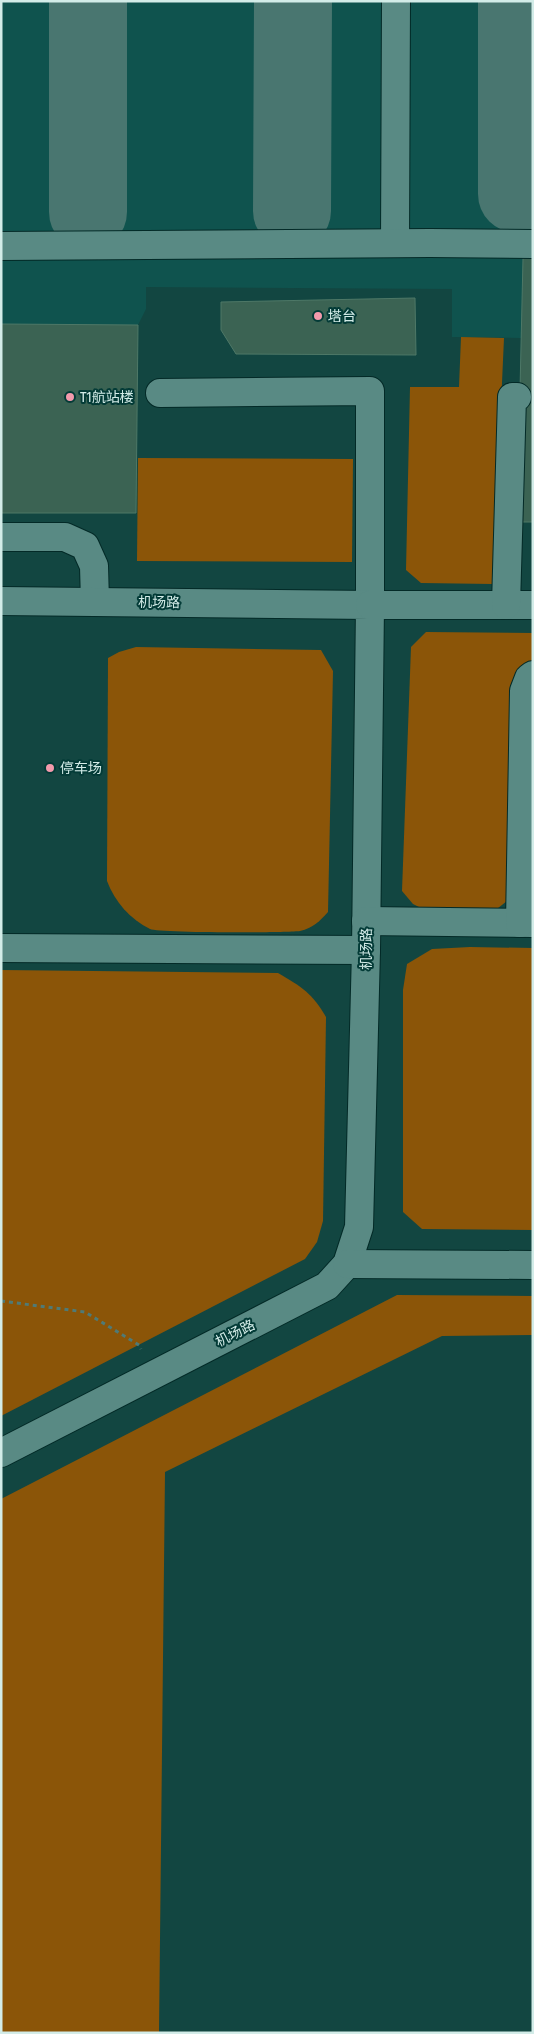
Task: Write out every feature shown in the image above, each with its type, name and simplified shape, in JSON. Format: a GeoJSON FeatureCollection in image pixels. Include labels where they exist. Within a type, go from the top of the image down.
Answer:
{"type":"FeatureCollection","features":[{"type":"Feature","properties":{"kind":"street"},"geometry":{"type":"LineString","coordinates":[[395,243],[396,1]]}},
{"type":"Feature","properties":{"kind":"street"},"geometry":{"type":"LineString","coordinates":[[1,246],[395,243],[533,244]]}},
{"type":"Feature","properties":{"kind":"street"},"geometry":{"type":"LineString","coordinates":[[160,393],[370,391],[370,605],[533,605]]}},
{"type":"Feature","properties":{"kind":"street"},"geometry":{"type":"LineString","coordinates":[[506,605],[512,397],[517,398]]}},
{"type":"Feature","properties":{"kind":"street"},"geometry":{"type":"LineString","coordinates":[[1,537],[65,537],[85,546],[94,566],[94,602]]}},
{"type":"Feature","properties":{"kind":"street"},"geometry":{"type":"LineString","coordinates":[[1,600],[1,619]]}},
{"type":"Feature","properties":{"kind":"street","name":"机场路"},"geometry":{"type":"LineString","coordinates":[[1,600],[370,605],[366,950],[359,1227],[347,1264],[327,1286],[1,1453]]}},
{"type":"Feature","properties":{"kind":"street"},"geometry":{"type":"LineString","coordinates":[[366,921],[526,923],[524,691],[529,678],[533,675]]}},
{"type":"Feature","properties":{"kind":"street"},"geometry":{"type":"LineString","coordinates":[[1,948],[366,950]]}},
{"type":"Feature","properties":{"kind":"street"},"geometry":{"type":"LineString","coordinates":[[347,1264],[533,1265]]}},
{"type":"Feature","properties":{"kind":"path"},"geometry":{"type":"LineString","coordinates":[[1,1300],[85,1312],[139,1345],[154,1374]]}},
{"type":"Feature","properties":{"kind":"shaded area"},"geometry":{"type":"Polygon","coordinates":[[[1,1],[533,1],[533,522],[517,522],[521,338],[452,337],[452,289],[146,287],[146,309],[138,325],[136,513],[1,513],[1,1]]]}},
{"type":"Feature","properties":{"kind":"shaded area"},"geometry":{"type":"Polygon","coordinates":[[[461,337],[504,338],[493,584],[421,583],[406,570],[410,387],[459,387],[461,337]]]}},
{"type":"Feature","properties":{"kind":"shaded area"},"geometry":{"type":"Polygon","coordinates":[[[138,458],[353,459],[352,562],[137,561],[138,458]]]}},
{"type":"Feature","properties":{"kind":"shaded area"},"geometry":{"type":"Polygon","coordinates":[[[426,632],[533,633],[533,663],[507,901],[493,912],[425,910],[413,904],[402,891],[411,647],[426,632]]]}},
{"type":"Feature","properties":{"kind":"shaded area"},"geometry":{"type":"Polygon","coordinates":[[[136,647],[321,650],[333,671],[328,912],[312,926],[305,930],[290,932],[150,929],[130,915],[114,896],[107,881],[108,658],[119,652],[136,647]]]}},
{"type":"Feature","properties":{"kind":"shaded area"},"geometry":{"type":"Polygon","coordinates":[[[470,947],[533,948],[533,1230],[422,1229],[403,1212],[403,990],[407,964],[432,949],[470,947]]]}},
{"type":"Feature","properties":{"kind":"shaded area"},"geometry":{"type":"Polygon","coordinates":[[[1,970],[278,973],[306,991],[326,1017],[323,1221],[317,1242],[305,1259],[1,1416],[1,970]]]}},
{"type":"Feature","properties":{"kind":"shaded area"},"geometry":{"type":"Polygon","coordinates":[[[397,1295],[533,1296],[533,1335],[442,1336],[165,1472],[159,2033],[1,2033],[1,1499],[397,1295]]]}},
{"type":"Feature","properties":{"kind":"building"},"geometry":{"type":"Polygon","coordinates":[[[523,258],[533,258],[533,522],[517,522],[523,258]]]}},
{"type":"Feature","properties":{"kind":"building","name":"塔台"},"geometry":{"type":"Polygon","coordinates":[[[415,298],[416,355],[236,354],[221,330],[221,302],[415,298]]]}},
{"type":"Feature","properties":{"kind":"building","name":"T1航站楼"},"geometry":{"type":"Polygon","coordinates":[[[1,324],[138,325],[136,513],[1,513],[1,324]]]}},
{"type":"Feature","properties":{"kind":"taxiway"},"geometry":{"type":"LineString","coordinates":[[88,1],[88,212]]}},
{"type":"Feature","properties":{"kind":"taxiway"},"geometry":{"type":"LineString","coordinates":[[292,211],[293,1]]}},
{"type":"Feature","properties":{"kind":"taxiway"},"geometry":{"type":"LineString","coordinates":[[517,1],[517,194]]}},
{"type":"Feature","properties":{"kind":"place","name":"塔台"},"geometry":{"type":"Point","coordinates":[318,316]}},
{"type":"Feature","properties":{"kind":"place","name":"T1航站楼"},"geometry":{"type":"Point","coordinates":[70,397]}},
{"type":"Feature","properties":{"kind":"place","name":"停车场"},"geometry":{"type":"Point","coordinates":[50,768]}}]}
